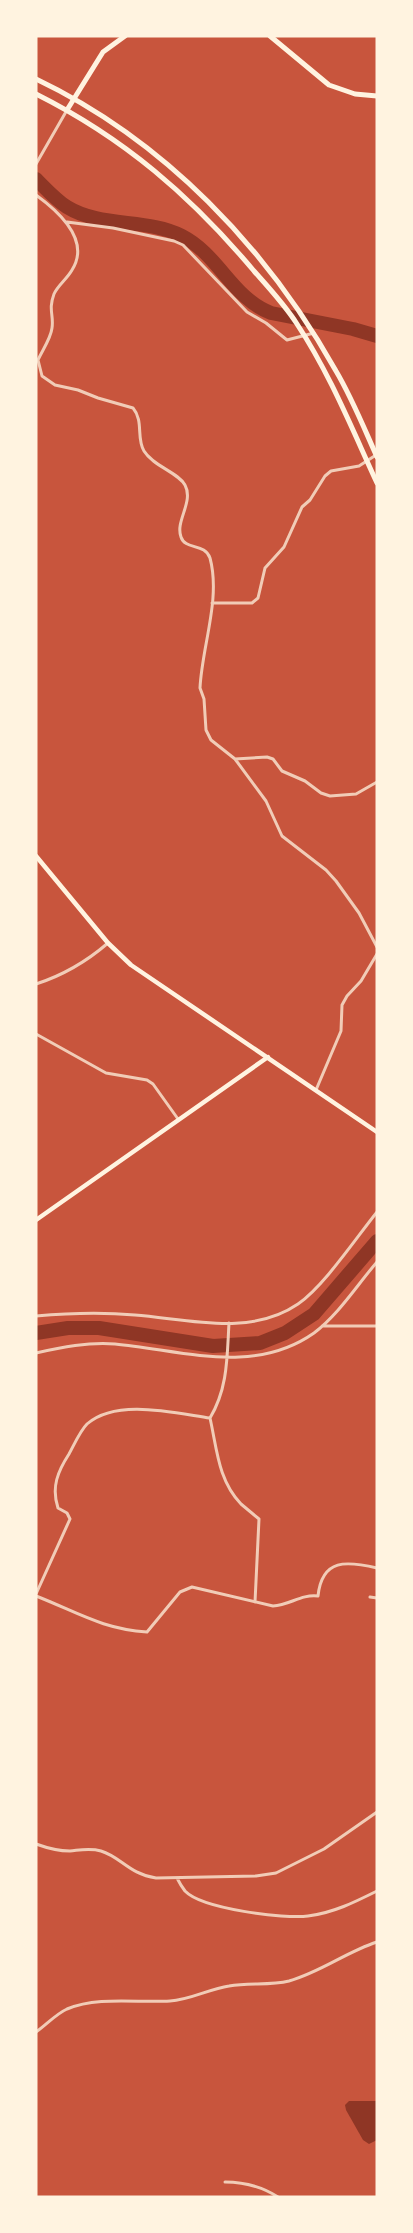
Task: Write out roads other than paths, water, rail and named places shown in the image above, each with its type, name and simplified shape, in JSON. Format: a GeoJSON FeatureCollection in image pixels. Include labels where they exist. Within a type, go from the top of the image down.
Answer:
{"type":"FeatureCollection","features":[{"type":"Feature","properties":{"kind":"main road"},"geometry":{"type":"LineString","coordinates":[[270,36],[329,84],[354,94],[377,96]]}},
{"type":"Feature","properties":{"kind":"main road"},"geometry":{"type":"LineString","coordinates":[[67,110],[103,52],[122,37]]}},
{"type":"Feature","properties":{"kind":"main road"},"geometry":{"type":"LineString","coordinates":[[36,79],[114,123],[154,152],[194,187],[243,239],[296,306],[314,333],[338,373],[377,456]]}},
{"type":"Feature","properties":{"kind":"main road"},"geometry":{"type":"LineString","coordinates":[[36,94],[106,133],[183,194],[234,247],[297,324],[330,381],[377,482]]}},
{"type":"Feature","properties":{"kind":"main road"},"geometry":{"type":"LineString","coordinates":[[36,856],[108,943],[138,970],[377,1132]]}},
{"type":"Feature","properties":{"kind":"main road"},"geometry":{"type":"LineString","coordinates":[[37,1218],[268,1057]]}},
{"type":"Feature","properties":{"kind":"street"},"geometry":{"type":"LineString","coordinates":[[36,164],[67,110]]}},
{"type":"Feature","properties":{"kind":"street"},"geometry":{"type":"LineString","coordinates":[[36,194],[66,222],[77,244],[77,255],[73,269],[55,292],[50,313],[52,329],[38,360],[42,376],[55,385],[78,390],[133,408],[138,414],[143,450],[149,458],[184,483],[187,490],[187,504],[180,531],[181,538],[185,543],[205,550],[209,556],[212,603],[200,688],[204,699],[206,730],[211,740],[235,759],[266,801],[282,836],[336,880],[359,913],[377,947]]}},
{"type":"Feature","properties":{"kind":"street"},"geometry":{"type":"LineString","coordinates":[[66,222],[113,228],[174,241],[190,250],[247,312],[266,323],[287,340],[303,334],[314,333]]}},
{"type":"Feature","properties":{"kind":"street"},"geometry":{"type":"LineString","coordinates":[[212,603],[252,602],[258,598],[264,568],[284,547],[302,508],[310,500],[325,476],[331,471],[359,466],[377,456]]}},
{"type":"Feature","properties":{"kind":"street"},"geometry":{"type":"LineString","coordinates":[[235,759],[267,756],[282,771],[330,796],[356,794],[377,782]]}},
{"type":"Feature","properties":{"kind":"street"},"geometry":{"type":"LineString","coordinates":[[36,984],[56,978],[78,967],[108,943]]}},
{"type":"Feature","properties":{"kind":"street"},"geometry":{"type":"LineString","coordinates":[[316,1090],[341,1031],[342,1005],[347,996],[362,981],[377,954]]}},
{"type":"Feature","properties":{"kind":"street"},"geometry":{"type":"LineString","coordinates":[[36,1034],[106,1073],[147,1080],[153,1084],[178,1119]]}},
{"type":"Feature","properties":{"kind":"street"},"geometry":{"type":"LineString","coordinates":[[36,1316],[124,1314],[229,1325],[252,1322],[274,1316],[297,1304],[311,1293],[377,1212]]}},
{"type":"Feature","properties":{"kind":"street"},"geometry":{"type":"LineString","coordinates":[[36,1353],[70,1345],[114,1344],[227,1359],[278,1351],[296,1344],[322,1326],[343,1304],[377,1262]]}},
{"type":"Feature","properties":{"kind":"street"},"geometry":{"type":"LineString","coordinates":[[229,1325],[227,1378],[220,1402],[210,1418],[220,1471],[237,1498],[259,1519],[255,1602]]}},
{"type":"Feature","properties":{"kind":"street"},"geometry":{"type":"LineString","coordinates":[[322,1326],[377,1326]]}},
{"type":"Feature","properties":{"kind":"street"},"geometry":{"type":"LineString","coordinates":[[210,1418],[160,1410],[122,1410],[104,1413],[86,1425],[60,1469],[55,1482],[55,1500],[58,1508],[67,1513],[70,1519],[36,1595],[98,1623],[124,1630],[147,1632],[180,1592],[192,1588],[255,1602],[282,1605],[308,1595],[318,1596],[319,1587],[330,1568],[339,1564],[377,1568]]}},
{"type":"Feature","properties":{"kind":"street"},"geometry":{"type":"LineString","coordinates":[[370,1597],[377,1598]]}},
{"type":"Feature","properties":{"kind":"street"},"geometry":{"type":"LineString","coordinates":[[36,1844],[51,1849],[70,1851],[88,1849],[103,1852],[144,1876],[177,1878],[256,1876],[276,1873],[324,1849],[377,1812]]}},
{"type":"Feature","properties":{"kind":"street"},"geometry":{"type":"LineString","coordinates":[[177,1878],[186,1892],[195,1897],[236,1910],[286,1916],[308,1916],[338,1909],[377,1891]]}},
{"type":"Feature","properties":{"kind":"street"},"geometry":{"type":"LineString","coordinates":[[36,2032],[65,2010],[78,2006],[99,2002],[172,2001],[231,1985],[267,1985],[289,1981],[315,1972],[377,1942]]}},
{"type":"Feature","properties":{"kind":"street"},"geometry":{"type":"LineString","coordinates":[[225,2182],[244,2182],[268,2190],[278,2197]]}},
{"type":"Feature","properties":{"kind":"waterway"},"geometry":{"type":"LineString","coordinates":[[36,179],[63,204],[80,214],[109,221],[168,230],[182,236],[206,254],[246,297],[257,306],[271,313],[353,329],[377,336]]}},
{"type":"Feature","properties":{"kind":"waterway"},"geometry":{"type":"LineString","coordinates":[[36,1333],[68,1328],[99,1328],[213,1346],[260,1343],[285,1333],[314,1314],[377,1241]]}}]}
